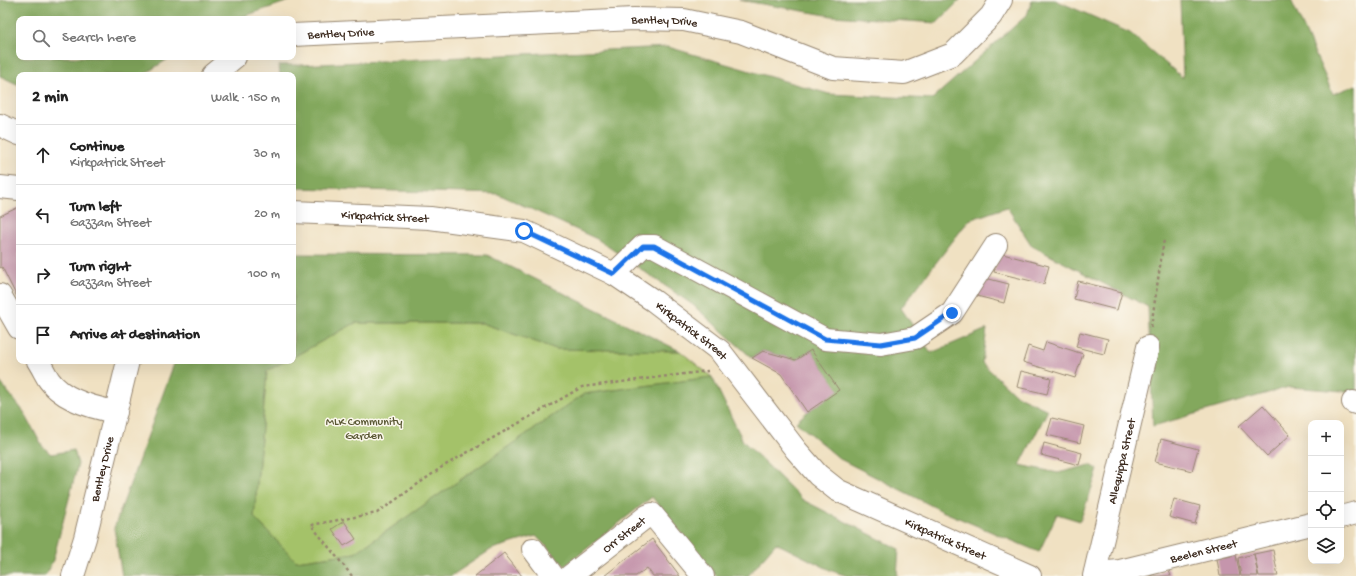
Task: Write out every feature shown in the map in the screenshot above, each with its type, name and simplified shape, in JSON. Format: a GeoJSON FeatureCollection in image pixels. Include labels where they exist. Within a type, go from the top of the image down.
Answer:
{"type":"FeatureCollection","features":[{"type":"Feature","properties":{"kind":"street","name":"Bentley Drive"},"geometry":{"type":"LineString","coordinates":[[296,34],[634,18],[684,20],[741,32],[833,68],[904,73],[953,54],[991,16],[1001,0]]}},
{"type":"Feature","properties":{"kind":"street"},"geometry":{"type":"LineString","coordinates":[[217,72],[231,60]]}},
{"type":"Feature","properties":{"kind":"street"},"geometry":{"type":"LineString","coordinates":[[0,125],[16,133]]}},
{"type":"Feature","properties":{"kind":"street"},"geometry":{"type":"LineString","coordinates":[[0,187],[16,189]]}},
{"type":"Feature","properties":{"kind":"street","name":"Kirkpatrick Street"},"geometry":{"type":"LineString","coordinates":[[296,212],[430,218],[524,231],[614,274],[654,300],[720,351],[796,450],[818,475],[837,490],[1030,576]]}},
{"type":"Feature","properties":{"kind":"street"},"geometry":{"type":"LineString","coordinates":[[614,274],[643,246],[654,246],[825,339],[881,344],[915,338],[952,313],[996,245]]}},
{"type":"Feature","properties":{"kind":"street"},"geometry":{"type":"LineString","coordinates":[[0,295],[16,323]]}},
{"type":"Feature","properties":{"kind":"street","name":"Allequippa Street"},"geometry":{"type":"LineString","coordinates":[[1095,574],[1148,347]]}},
{"type":"Feature","properties":{"kind":"street"},"geometry":{"type":"LineString","coordinates":[[40,364],[50,382],[72,399],[96,408],[116,412]]}},
{"type":"Feature","properties":{"kind":"street","name":"Bentley Drive"},"geometry":{"type":"LineString","coordinates":[[73,576],[85,538],[127,364]]}},
{"type":"Feature","properties":{"kind":"street"},"geometry":{"type":"LineString","coordinates":[[1344,515],[1356,513]]}},
{"type":"Feature","properties":{"kind":"street","name":"Orr Street"},"geometry":{"type":"LineString","coordinates":[[570,576],[647,516],[652,514],[703,576]]}},
{"type":"Feature","properties":{"kind":"street","name":"Beelen Street"},"geometry":{"type":"LineString","coordinates":[[1095,574],[1120,571],[1308,525]]}},
{"type":"Feature","properties":{"kind":"street"},"geometry":{"type":"LineString","coordinates":[[533,549],[553,576]]}},
{"type":"Feature","properties":{"kind":"path"},"geometry":{"type":"LineString","coordinates":[[1148,347],[1164,239]]}},
{"type":"Feature","properties":{"kind":"path"},"geometry":{"type":"LineString","coordinates":[[352,576],[311,525],[377,513],[442,467],[582,387],[732,368]]}},
{"type":"Feature","properties":{"kind":"green space"},"geometry":{"type":"Polygon","coordinates":[[[0,0],[292,0],[245,16],[16,16],[16,60],[166,60],[148,72],[16,72],[16,84],[0,76],[0,0]]]}},
{"type":"Feature","properties":{"kind":"green space"},"geometry":{"type":"Polygon","coordinates":[[[739,0],[960,0],[937,23],[832,16],[739,0]]]}},
{"type":"Feature","properties":{"kind":"green space"},"geometry":{"type":"Polygon","coordinates":[[[1032,0],[1055,0],[1130,33],[1183,78],[1180,0],[1291,0],[1333,94],[1356,85],[1356,392],[1289,387],[1153,426],[1148,307],[1032,246],[1007,207],[969,220],[901,308],[931,353],[987,329],[982,363],[1016,395],[1048,410],[1020,465],[1058,473],[1090,465],[1098,470],[1080,521],[1057,514],[1039,552],[942,511],[840,459],[796,422],[807,412],[838,390],[811,350],[796,360],[763,351],[752,358],[693,305],[597,239],[498,194],[296,188],[296,72],[280,72],[279,65],[668,47],[829,94],[932,99],[1027,15],[1032,0]]]}},
{"type":"Feature","properties":{"kind":"green space"},"geometry":{"type":"Polygon","coordinates":[[[296,254],[487,255],[680,351],[556,349],[482,323],[355,323],[296,355],[296,254]]]}},
{"type":"Feature","properties":{"kind":"green space","name":"MLK Community Garden"},"geometry":{"type":"Polygon","coordinates":[[[355,323],[482,323],[556,349],[680,351],[712,377],[584,394],[355,553],[296,561],[254,517],[267,371],[280,364],[296,364],[296,355],[355,323]]]}},
{"type":"Feature","properties":{"kind":"green space"},"geometry":{"type":"Polygon","coordinates":[[[174,364],[280,364],[267,371],[254,517],[296,561],[355,553],[584,394],[712,377],[743,441],[803,500],[899,549],[897,576],[848,576],[832,571],[776,543],[748,576],[716,576],[652,497],[565,566],[536,536],[492,549],[451,576],[122,576],[114,528],[174,364]]]}},
{"type":"Feature","properties":{"kind":"green space"},"geometry":{"type":"Polygon","coordinates":[[[0,382],[24,412],[42,446],[51,454],[74,450],[78,464],[53,560],[45,576],[0,576],[0,382]]]}},
{"type":"Feature","properties":{"kind":"building"},"geometry":{"type":"Polygon","coordinates":[[[16,208],[16,295],[2,267],[0,268],[0,216],[16,208]]]}},
{"type":"Feature","properties":{"kind":"building"},"geometry":{"type":"Polygon","coordinates":[[[999,253],[1049,266],[1044,284],[994,272],[999,253]]]}},
{"type":"Feature","properties":{"kind":"building"},"geometry":{"type":"Polygon","coordinates":[[[981,277],[1009,284],[1004,303],[977,296],[981,277]]]}},
{"type":"Feature","properties":{"kind":"building"},"geometry":{"type":"Polygon","coordinates":[[[1078,281],[1122,292],[1117,310],[1074,299],[1078,281]]]}},
{"type":"Feature","properties":{"kind":"building"},"geometry":{"type":"Polygon","coordinates":[[[1080,332],[1108,339],[1104,354],[1076,347],[1080,332]]]}},
{"type":"Feature","properties":{"kind":"building"},"geometry":{"type":"Polygon","coordinates":[[[1046,342],[1083,354],[1075,378],[1023,362],[1028,346],[1043,351],[1046,342]]]}},
{"type":"Feature","properties":{"kind":"building"},"geometry":{"type":"Polygon","coordinates":[[[811,350],[839,390],[807,412],[781,374],[752,358],[763,351],[796,360],[811,350]]]}},
{"type":"Feature","properties":{"kind":"building"},"geometry":{"type":"Polygon","coordinates":[[[1021,371],[1051,378],[1047,394],[1017,387],[1021,371]]]}},
{"type":"Feature","properties":{"kind":"building"},"geometry":{"type":"Polygon","coordinates":[[[1263,405],[1290,435],[1267,456],[1239,426],[1263,405]]]}},
{"type":"Feature","properties":{"kind":"building"},"geometry":{"type":"Polygon","coordinates":[[[1052,418],[1084,426],[1080,443],[1047,435],[1052,418]]]}},
{"type":"Feature","properties":{"kind":"building"},"geometry":{"type":"Polygon","coordinates":[[[1161,439],[1198,449],[1192,471],[1155,462],[1161,439]]]}},
{"type":"Feature","properties":{"kind":"building"},"geometry":{"type":"Polygon","coordinates":[[[1044,443],[1082,453],[1079,465],[1041,455],[1044,443]]]}},
{"type":"Feature","properties":{"kind":"building"},"geometry":{"type":"Polygon","coordinates":[[[1174,499],[1200,506],[1195,524],[1169,517],[1174,499]]]}},
{"type":"Feature","properties":{"kind":"building"},"geometry":{"type":"Polygon","coordinates":[[[344,521],[356,539],[344,546],[332,529],[344,521]]]}},
{"type":"Feature","properties":{"kind":"building"},"geometry":{"type":"Polygon","coordinates":[[[652,539],[680,576],[653,576],[647,568],[636,576],[604,576],[652,539]]]}},
{"type":"Feature","properties":{"kind":"building"},"geometry":{"type":"Polygon","coordinates":[[[1273,550],[1278,576],[1259,576],[1254,554],[1273,550]]]}},
{"type":"Feature","properties":{"kind":"building"},"geometry":{"type":"Polygon","coordinates":[[[504,553],[522,576],[475,576],[504,553]]]}},
{"type":"Feature","properties":{"kind":"building"},"geometry":{"type":"Polygon","coordinates":[[[1254,554],[1258,576],[1241,576],[1238,558],[1254,554]]]}},
{"type":"Feature","properties":{"kind":"building"},"geometry":{"type":"Polygon","coordinates":[[[1236,555],[1240,576],[1220,576],[1217,559],[1236,555]]]}},
{"type":"Feature","properties":{"kind":"building"},"geometry":{"type":"Polygon","coordinates":[[[1168,568],[1171,576],[1150,576],[1168,568]]]}},
{"type":"Feature","properties":{"kind":"route"},"geometry":{"type":"LineString","coordinates":[[524,231],[614,274],[643,246],[654,246],[825,339],[881,344],[915,338],[952,313]]}}]}
